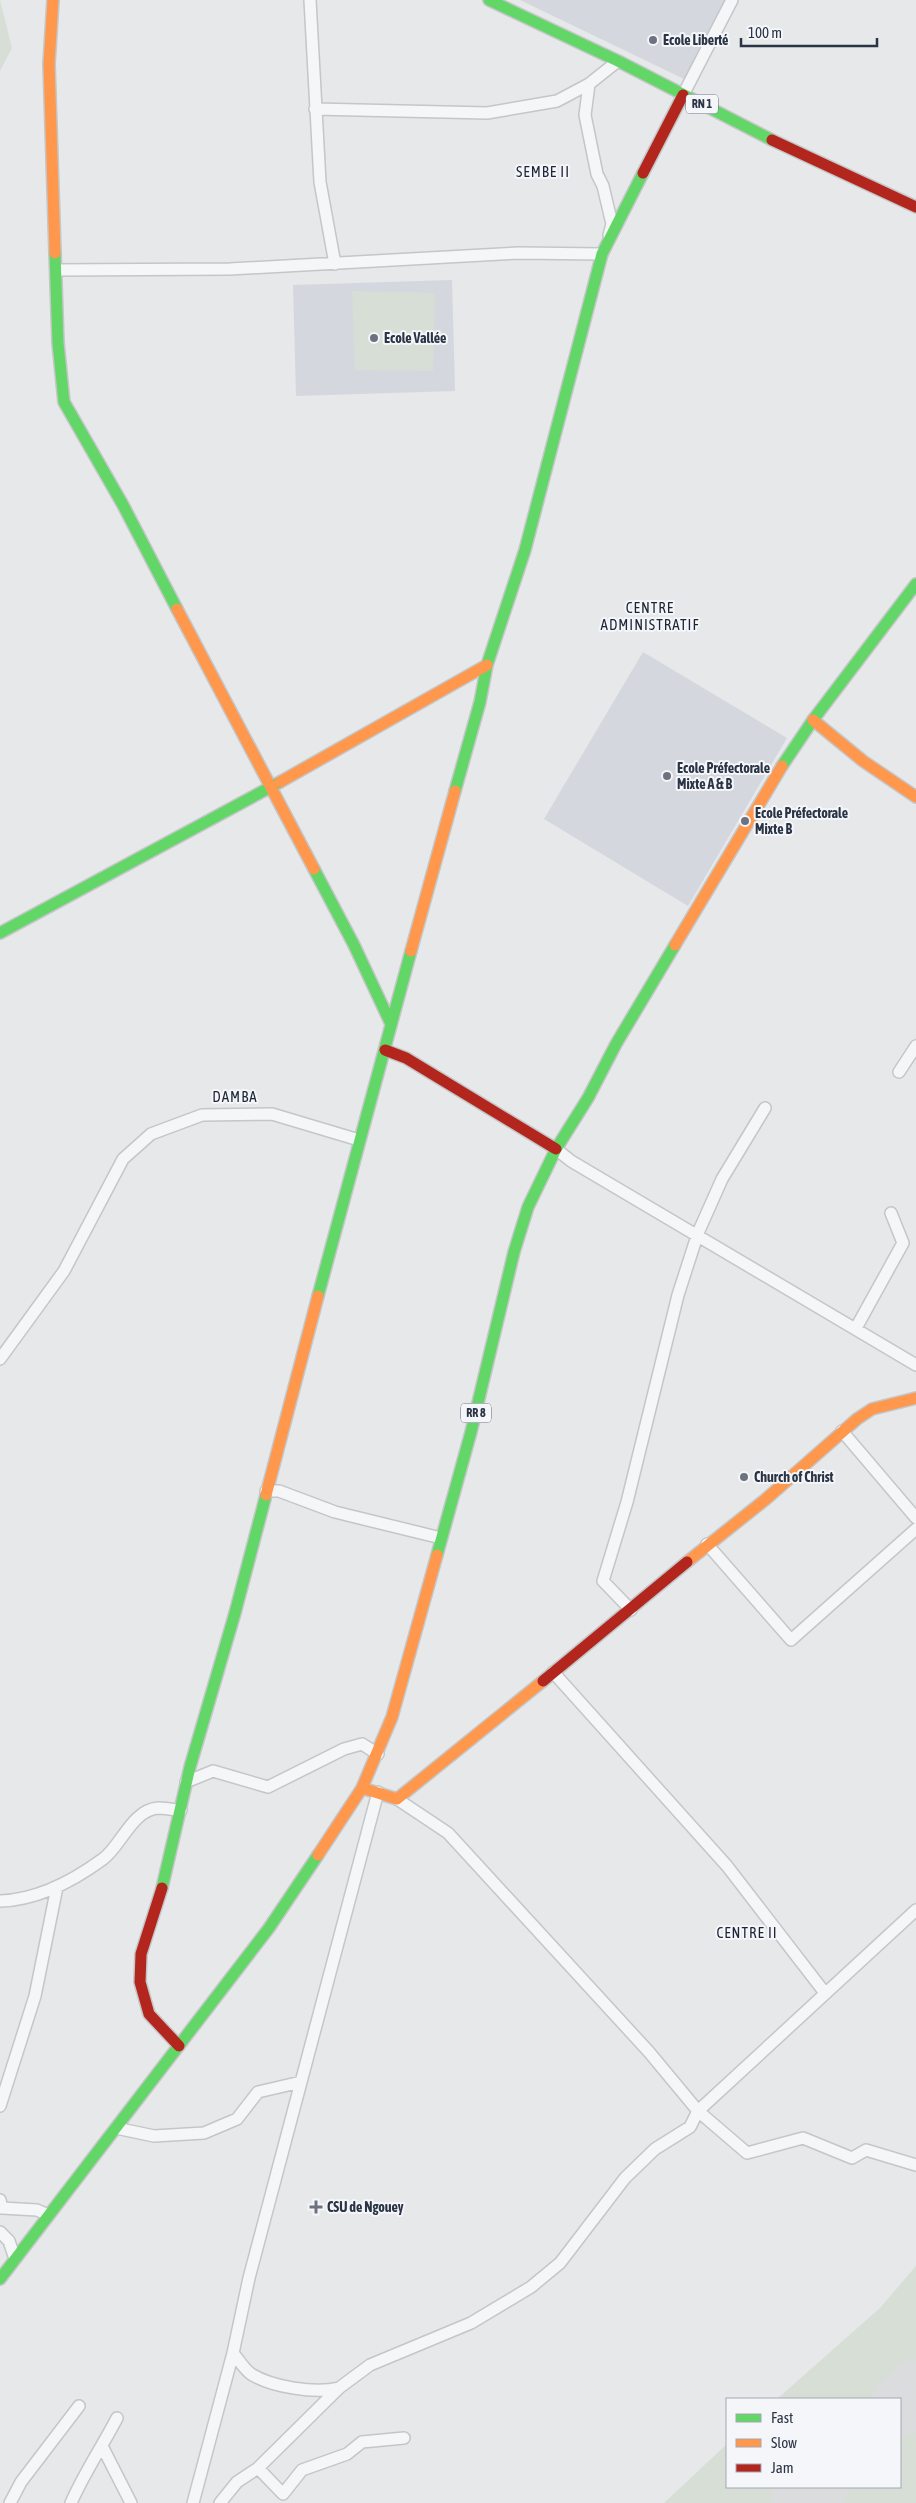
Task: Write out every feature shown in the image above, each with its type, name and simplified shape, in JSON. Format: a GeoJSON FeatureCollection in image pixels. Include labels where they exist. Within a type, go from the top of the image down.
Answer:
{"type":"FeatureCollection","features":[{"type":"Feature","properties":{"kind":"main road"},"geometry":{"type":"LineString","coordinates":[[53,0],[49,64],[58,343],[64,402],[123,505],[272,787],[354,946],[391,1024]]}},
{"type":"Feature","properties":{"kind":"main road","name":"RN 1"},"geometry":{"type":"LineString","coordinates":[[489,0],[618,61],[761,135],[916,206]]}},
{"type":"Feature","properties":{"kind":"main road"},"geometry":{"type":"LineString","coordinates":[[179,2046],[149,2014],[142,1994],[139,1974],[141,1954],[160,1895],[186,1782],[477,711],[487,665],[525,550],[602,254],[683,95]]}},
{"type":"Feature","properties":{"kind":"main road","name":"RR 8"},"geometry":{"type":"LineString","coordinates":[[0,2279],[269,1928],[362,1788],[378,1754],[392,1717],[471,1432],[514,1252],[528,1207],[556,1149],[750,818],[813,720],[916,584]]}},
{"type":"Feature","properties":{"kind":"main road"},"geometry":{"type":"LineString","coordinates":[[0,933],[272,787],[487,665]]}},
{"type":"Feature","properties":{"kind":"main road"},"geometry":{"type":"LineString","coordinates":[[813,720],[868,765],[916,797]]}},
{"type":"Feature","properties":{"kind":"main road"},"geometry":{"type":"LineString","coordinates":[[385,1050],[406,1058],[556,1149]]}},
{"type":"Feature","properties":{"kind":"main road"},"geometry":{"type":"LineString","coordinates":[[362,1788],[397,1799],[631,1610],[707,1544],[766,1499],[842,1431],[872,1409],[916,1398]]}},
{"type":"Feature","properties":{"kind":"street"},"geometry":{"type":"LineString","coordinates":[[310,0],[320,182],[335,264]]}},
{"type":"Feature","properties":{"kind":"street"},"geometry":{"type":"LineString","coordinates":[[683,95],[732,0]]}},
{"type":"Feature","properties":{"kind":"street"},"geometry":{"type":"LineString","coordinates":[[315,109],[487,113],[557,101],[589,84],[618,61]]}},
{"type":"Feature","properties":{"kind":"street"},"geometry":{"type":"LineString","coordinates":[[589,84],[585,115],[596,174],[602,186],[612,224],[608,241]]}},
{"type":"Feature","properties":{"kind":"street"},"geometry":{"type":"LineString","coordinates":[[57,270],[230,269],[519,254],[602,254]]}},
{"type":"Feature","properties":{"kind":"street"},"geometry":{"type":"LineString","coordinates":[[898,1072],[916,1046]]}},
{"type":"Feature","properties":{"kind":"street"},"geometry":{"type":"LineString","coordinates":[[631,1610],[603,1581],[627,1502],[678,1295],[698,1234],[722,1179],[765,1108]]}},
{"type":"Feature","properties":{"kind":"street"},"geometry":{"type":"LineString","coordinates":[[0,1359],[64,1271],[123,1159],[151,1134],[202,1115],[272,1114],[359,1140]]}},
{"type":"Feature","properties":{"kind":"street"},"geometry":{"type":"LineString","coordinates":[[556,1149],[571,1160],[916,1365]]}},
{"type":"Feature","properties":{"kind":"street"},"geometry":{"type":"LineString","coordinates":[[856,1328],[903,1242],[891,1213]]}},
{"type":"Feature","properties":{"kind":"street"},"geometry":{"type":"LineString","coordinates":[[842,1431],[915,1516]]}},
{"type":"Feature","properties":{"kind":"street"},"geometry":{"type":"LineString","coordinates":[[266,1491],[279,1491],[335,1512],[441,1538]]}},
{"type":"Feature","properties":{"kind":"street"},"geometry":{"type":"LineString","coordinates":[[707,1544],[791,1640],[916,1530]]}},
{"type":"Feature","properties":{"kind":"street"},"geometry":{"type":"LineString","coordinates":[[553,1672],[727,1866],[825,1993]]}},
{"type":"Feature","properties":{"kind":"street"},"geometry":{"type":"LineString","coordinates":[[186,1782],[213,1771],[268,1787],[344,1749],[362,1744],[378,1754]]}},
{"type":"Feature","properties":{"kind":"street"},"geometry":{"type":"LineString","coordinates":[[193,2503],[233,2353],[249,2278],[378,1792]]}},
{"type":"Feature","properties":{"kind":"street"},"geometry":{"type":"LineString","coordinates":[[397,1799],[448,1833],[649,2052],[698,2111],[747,2153],[803,2138],[852,2158],[866,2150],[916,2165]]}},
{"type":"Feature","properties":{"kind":"street"},"geometry":{"type":"LineString","coordinates":[[0,1900],[18,1900],[57,1887],[104,1859],[141,1815],[157,1808],[181,1810]]}},
{"type":"Feature","properties":{"kind":"street"},"geometry":{"type":"LineString","coordinates":[[0,2106],[35,1996],[57,1887]]}},
{"type":"Feature","properties":{"kind":"street"},"geometry":{"type":"LineString","coordinates":[[220,2503],[237,2482],[258,2468],[339,2388],[370,2365],[471,2323],[531,2287],[560,2263],[625,2178],[654,2149],[690,2127],[698,2111],[916,1910]]}},
{"type":"Feature","properties":{"kind":"street"},"geometry":{"type":"LineString","coordinates":[[116,2128],[154,2136],[204,2133],[237,2119],[258,2092],[301,2082]]}},
{"type":"Feature","properties":{"kind":"street"},"geometry":{"type":"LineString","coordinates":[[0,2207],[37,2210],[48,2215]]}},
{"type":"Feature","properties":{"kind":"street"},"geometry":{"type":"LineString","coordinates":[[0,2232],[9,2241],[15,2259]]}},
{"type":"Feature","properties":{"kind":"street"},"geometry":{"type":"LineString","coordinates":[[233,2353],[250,2374],[290,2388],[323,2392],[339,2388]]}},
{"type":"Feature","properties":{"kind":"street"},"geometry":{"type":"LineString","coordinates":[[10,2503],[21,2482],[79,2406]]}},
{"type":"Feature","properties":{"kind":"street"},"geometry":{"type":"LineString","coordinates":[[72,2503],[84,2475],[117,2418]]}},
{"type":"Feature","properties":{"kind":"street"},"geometry":{"type":"LineString","coordinates":[[258,2468],[283,2494],[302,2470],[347,2454],[362,2442],[404,2438]]}},
{"type":"Feature","properties":{"kind":"street"},"geometry":{"type":"LineString","coordinates":[[102,2446],[131,2503]]}},
{"type":"Feature","properties":{"kind":"shaded area"},"geometry":{"type":"Polygon","coordinates":[[[0,0],[12,48],[0,71],[0,0]]]}},
{"type":"Feature","properties":{"kind":"shaded area","name":"Ecole Liberté"},"geometry":{"type":"Polygon","coordinates":[[[520,0],[726,0],[684,79],[520,0]]]}},
{"type":"Feature","properties":{"kind":"shaded area","name":"Ecole Vallée"},"geometry":{"type":"Polygon","coordinates":[[[452,280],[455,391],[296,396],[293,285],[452,280]]]}},
{"type":"Feature","properties":{"kind":"shaded area"},"geometry":{"type":"Polygon","coordinates":[[[352,291],[435,293],[433,371],[355,370],[352,291]]]}},
{"type":"Feature","properties":{"kind":"shaded area","name":"Ecole Préfectorale Mixte A & B"},"geometry":{"type":"Polygon","coordinates":[[[643,652],[787,738],[688,906],[544,819],[643,652]]]}},
{"type":"Feature","properties":{"kind":"shaded area"},"geometry":{"type":"Polygon","coordinates":[[[916,2266],[916,2503],[664,2503],[726,2445],[726,2488],[901,2488],[901,2398],[778,2398],[880,2308],[916,2266]]]}},
{"type":"Feature","properties":{"kind":"runway"},"geometry":{"type":"LineString","coordinates":[[901,2405],[916,2390]]}},
{"type":"Feature","properties":{"kind":"runway"},"geometry":{"type":"LineString","coordinates":[[801,2503],[817,2488]]}},
{"type":"Feature","properties":{"kind":"traffic: fast"},"geometry":{"type":"LineString","coordinates":[[489,0],[618,61],[772,140]]}},
{"type":"Feature","properties":{"kind":"traffic: fast"},"geometry":{"type":"LineString","coordinates":[[455,791],[480,702],[487,665],[525,550],[602,254],[643,173]]}},
{"type":"Feature","properties":{"kind":"traffic: fast"},"geometry":{"type":"LineString","coordinates":[[55,253],[58,343],[64,402],[123,505],[177,609]]}},
{"type":"Feature","properties":{"kind":"traffic: fast"},"geometry":{"type":"LineString","coordinates":[[782,766],[813,720],[916,584]]}},
{"type":"Feature","properties":{"kind":"traffic: fast"},"geometry":{"type":"LineString","coordinates":[[0,933],[280,782]]}},
{"type":"Feature","properties":{"kind":"traffic: fast"},"geometry":{"type":"LineString","coordinates":[[314,869],[354,945],[391,1024]]}},
{"type":"Feature","properties":{"kind":"traffic: fast"},"geometry":{"type":"LineString","coordinates":[[437,1555],[471,1432],[514,1252],[528,1207],[556,1149],[588,1098],[616,1044],[675,945]]}},
{"type":"Feature","properties":{"kind":"traffic: fast"},"geometry":{"type":"LineString","coordinates":[[318,1296],[411,951]]}},
{"type":"Feature","properties":{"kind":"traffic: fast"},"geometry":{"type":"LineString","coordinates":[[162,1888],[190,1767],[235,1613],[266,1495]]}},
{"type":"Feature","properties":{"kind":"traffic: fast"},"geometry":{"type":"LineString","coordinates":[[0,2279],[269,1928],[318,1855]]}},
{"type":"Feature","properties":{"kind":"traffic: slow"},"geometry":{"type":"LineString","coordinates":[[53,0],[49,64],[55,253]]}},
{"type":"Feature","properties":{"kind":"traffic: slow"},"geometry":{"type":"LineString","coordinates":[[177,609],[314,869]]}},
{"type":"Feature","properties":{"kind":"traffic: slow"},"geometry":{"type":"LineString","coordinates":[[280,782],[487,665]]}},
{"type":"Feature","properties":{"kind":"traffic: slow"},"geometry":{"type":"LineString","coordinates":[[813,720],[863,761],[916,797]]}},
{"type":"Feature","properties":{"kind":"traffic: slow"},"geometry":{"type":"LineString","coordinates":[[675,945],[782,766]]}},
{"type":"Feature","properties":{"kind":"traffic: slow"},"geometry":{"type":"LineString","coordinates":[[411,951],[455,791]]}},
{"type":"Feature","properties":{"kind":"traffic: slow"},"geometry":{"type":"LineString","coordinates":[[266,1495],[318,1296]]}},
{"type":"Feature","properties":{"kind":"traffic: slow"},"geometry":{"type":"LineString","coordinates":[[687,1562],[766,1499],[857,1419],[872,1409],[916,1398]]}},
{"type":"Feature","properties":{"kind":"traffic: slow"},"geometry":{"type":"LineString","coordinates":[[318,1855],[362,1788],[392,1717],[437,1555]]}},
{"type":"Feature","properties":{"kind":"traffic: slow"},"geometry":{"type":"LineString","coordinates":[[362,1788],[397,1799],[543,1681]]}},
{"type":"Feature","properties":{"kind":"traffic: jam"},"geometry":{"type":"LineString","coordinates":[[643,173],[683,95]]}},
{"type":"Feature","properties":{"kind":"traffic: jam"},"geometry":{"type":"LineString","coordinates":[[772,140],[916,207]]}},
{"type":"Feature","properties":{"kind":"traffic: jam"},"geometry":{"type":"LineString","coordinates":[[385,1050],[406,1058],[556,1149]]}},
{"type":"Feature","properties":{"kind":"traffic: jam"},"geometry":{"type":"LineString","coordinates":[[543,1681],[687,1562]]}},
{"type":"Feature","properties":{"kind":"traffic: jam"},"geometry":{"type":"LineString","coordinates":[[162,1888],[141,1954],[140,1982],[149,2014],[179,2046]]}},
{"type":"Feature","properties":{"kind":"place","name":"Ecole Liberté"},"geometry":{"type":"Point","coordinates":[653,40]}},
{"type":"Feature","properties":{"kind":"place","name":"Ecole Vallée"},"geometry":{"type":"Point","coordinates":[374,338]}},
{"type":"Feature","properties":{"kind":"place","name":"Ecole Préfectorale Mixte A & B"},"geometry":{"type":"Point","coordinates":[667,776]}},
{"type":"Feature","properties":{"kind":"place","name":"Ecole Préfectorale Mixte B"},"geometry":{"type":"Point","coordinates":[745,821]}},
{"type":"Feature","properties":{"kind":"place","name":"Church of Christ"},"geometry":{"type":"Point","coordinates":[744,1477]}},
{"type":"Feature","properties":{"kind":"place","name":"CSU de Ngouey"},"geometry":{"type":"Point","coordinates":[316,2207]}},
{"type":"Feature","properties":{"kind":"district","name":"SEMBE II"},"geometry":{"type":"Point","coordinates":[543,171]}},
{"type":"Feature","properties":{"kind":"district","name":"CENTRE ADMINISTRATIF"},"geometry":{"type":"Point","coordinates":[650,616]}},
{"type":"Feature","properties":{"kind":"district","name":"DAMBA"},"geometry":{"type":"Point","coordinates":[235,1096]}},
{"type":"Feature","properties":{"kind":"district","name":"CENTRE II"},"geometry":{"type":"Point","coordinates":[747,1932]}}]}
